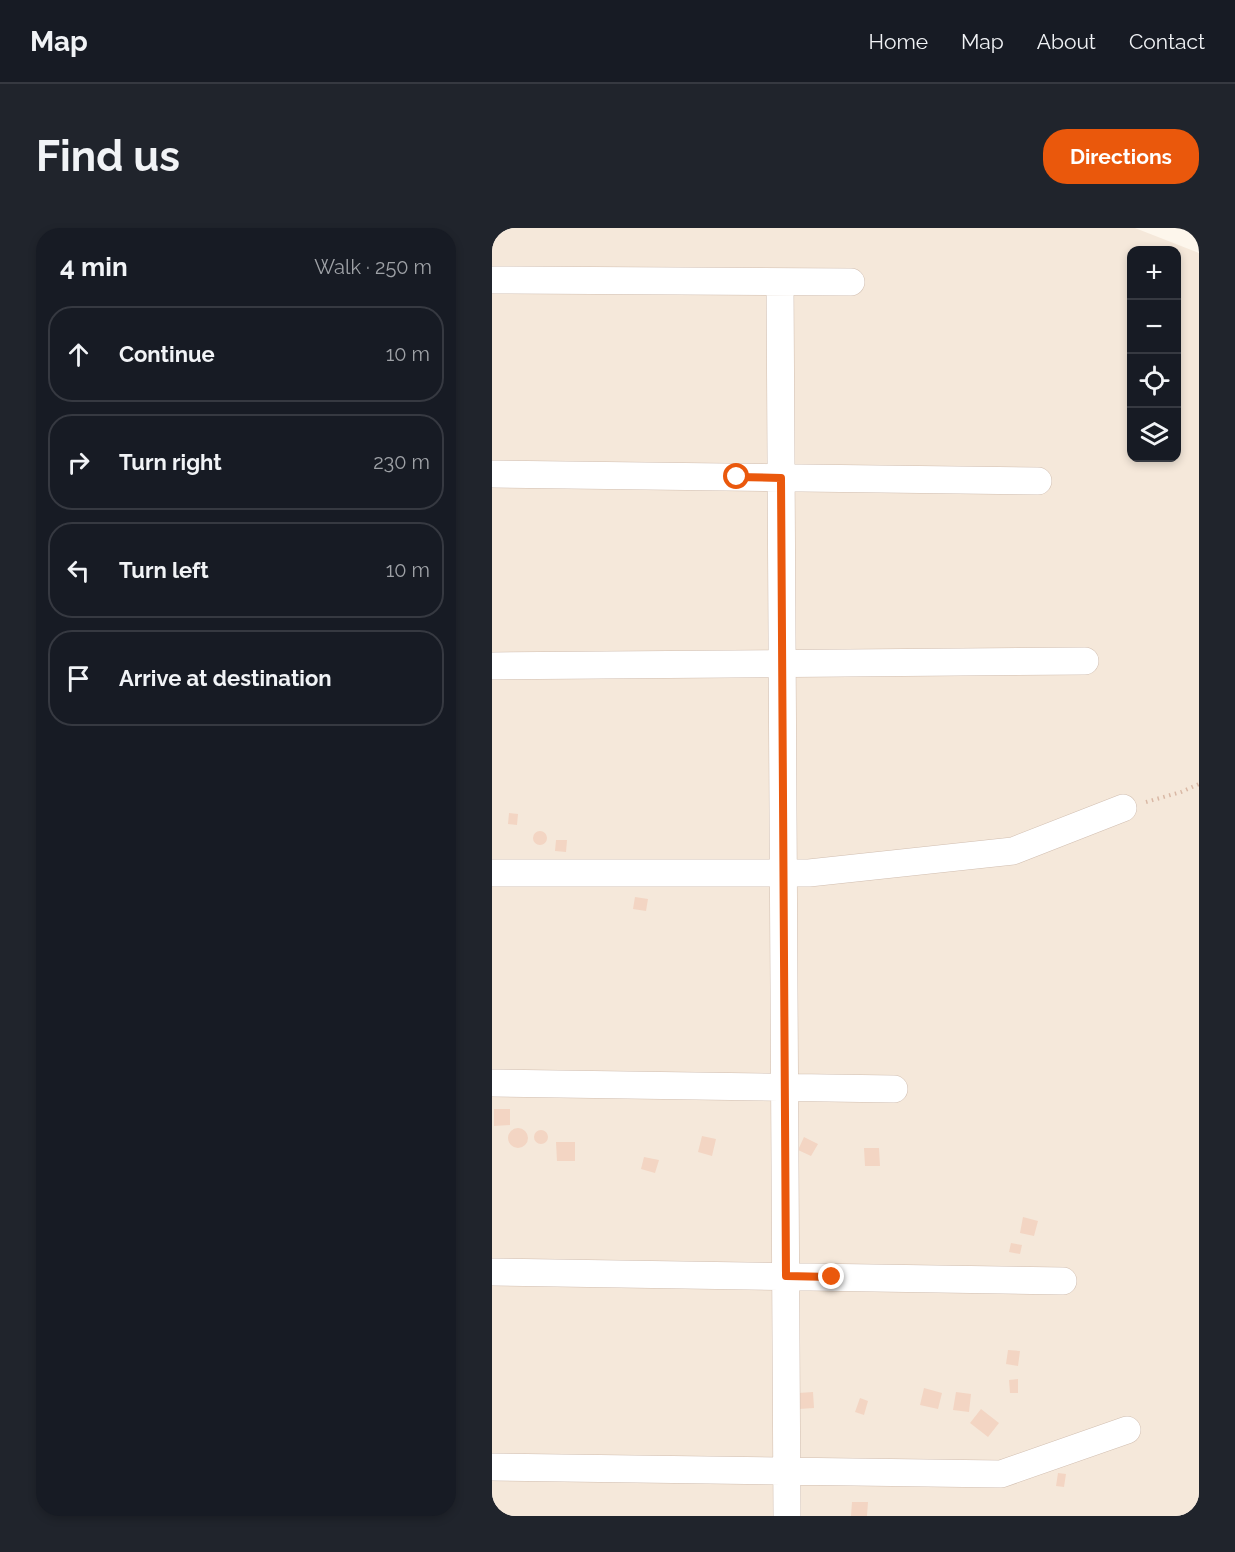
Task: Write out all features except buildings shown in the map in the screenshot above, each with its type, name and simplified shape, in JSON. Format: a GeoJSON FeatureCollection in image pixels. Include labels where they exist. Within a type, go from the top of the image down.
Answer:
{"type":"FeatureCollection","features":[{"type":"Feature","properties":{"kind":"street"},"geometry":{"type":"LineString","coordinates":[[492,280],[851,282]]}},
{"type":"Feature","properties":{"kind":"street"},"geometry":{"type":"LineString","coordinates":[[780,282],[787,1516]]}},
{"type":"Feature","properties":{"kind":"street"},"geometry":{"type":"LineString","coordinates":[[492,474],[1038,481]]}},
{"type":"Feature","properties":{"kind":"street"},"geometry":{"type":"LineString","coordinates":[[492,666],[1085,661]]}},
{"type":"Feature","properties":{"kind":"street"},"geometry":{"type":"LineString","coordinates":[[492,873],[809,873],[1013,851],[1123,807]]}},
{"type":"Feature","properties":{"kind":"street"},"geometry":{"type":"LineString","coordinates":[[492,1083],[894,1089]]}},
{"type":"Feature","properties":{"kind":"street"},"geometry":{"type":"LineString","coordinates":[[492,1272],[1063,1281]]}},
{"type":"Feature","properties":{"kind":"street"},"geometry":{"type":"LineString","coordinates":[[492,1467],[1001,1474],[1127,1430]]}},
{"type":"Feature","properties":{"kind":"path"},"geometry":{"type":"LineString","coordinates":[[1123,807],[1181,792],[1199,784]]}},
{"type":"Feature","properties":{"kind":"shaded area"},"geometry":{"type":"Polygon","coordinates":[[[492,228],[1135,228],[1199,253],[1199,1516],[492,1516],[492,228]]]}},
{"type":"Feature","properties":{"kind":"route"},"geometry":{"type":"LineString","coordinates":[[737,477],[781,478],[786,1276],[832,1277]]}}]}
